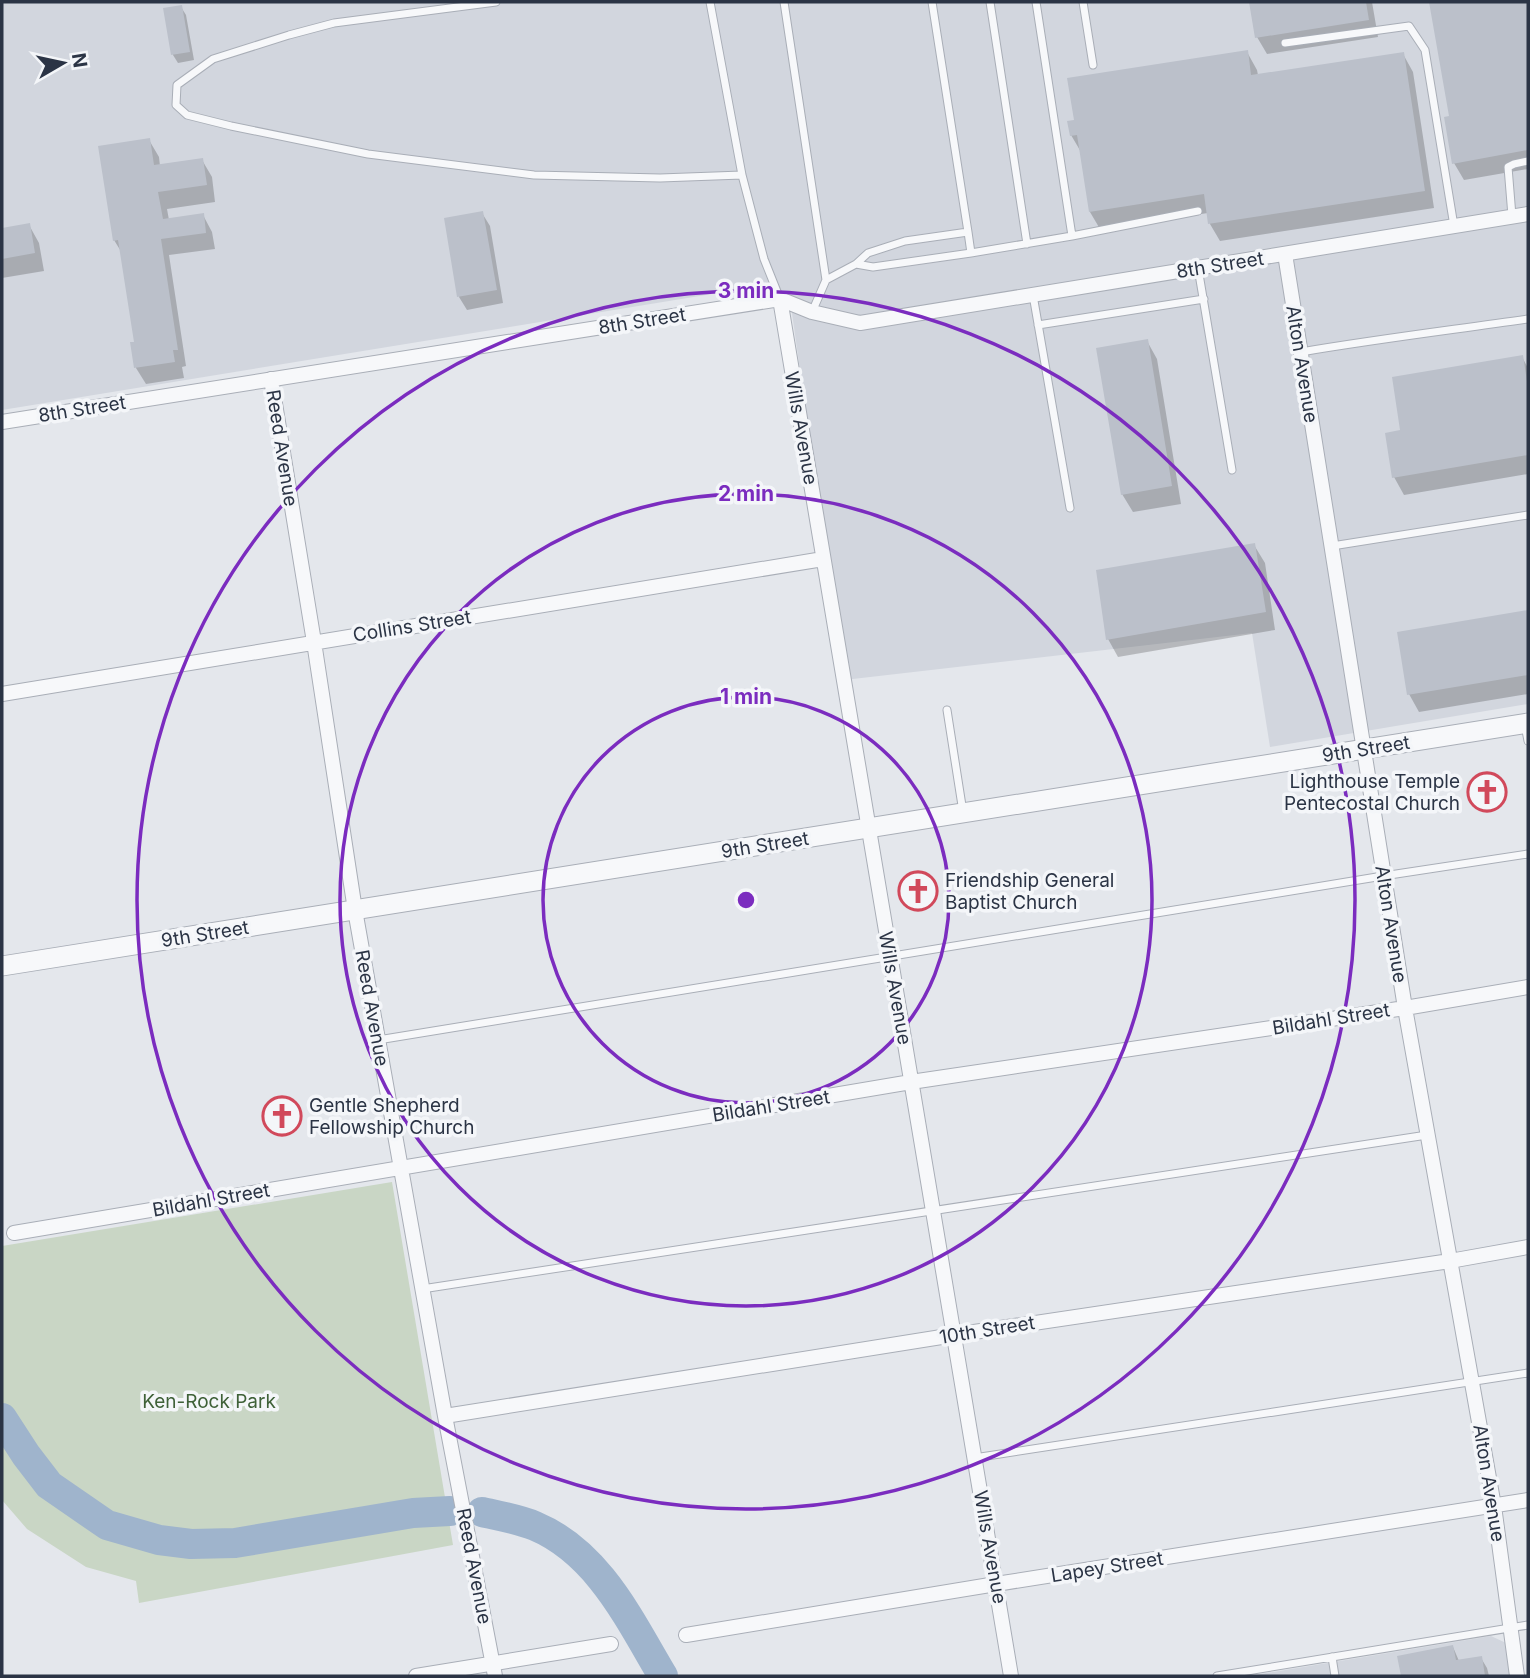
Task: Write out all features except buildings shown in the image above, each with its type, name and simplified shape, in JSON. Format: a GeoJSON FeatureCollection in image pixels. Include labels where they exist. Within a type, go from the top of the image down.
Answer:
{"type":"FeatureCollection","features":[{"type":"Feature","properties":{"kind":"street","name":"8th Street"},"geometry":{"type":"LineString","coordinates":[[2,422],[779,299],[812,312],[860,323],[1528,214]]}},
{"type":"Feature","properties":{"kind":"street","name":"Alton Avenue"},"geometry":{"type":"LineString","coordinates":[[1285,254],[1405,1008],[1494,1506],[1517,1676]]}},
{"type":"Feature","properties":{"kind":"street","name":"Wills Avenue"},"geometry":{"type":"LineString","coordinates":[[779,299],[1011,1676]]}},
{"type":"Feature","properties":{"kind":"street","name":"Reed Avenue"},"geometry":{"type":"LineString","coordinates":[[271,379],[355,910],[445,1416],[494,1670]]}},
{"type":"Feature","properties":{"kind":"street","name":"Collins Street"},"geometry":{"type":"LineString","coordinates":[[2,694],[823,559]]}},
{"type":"Feature","properties":{"kind":"street","name":"9th Street"},"geometry":{"type":"LineString","coordinates":[[2,966],[1363,749],[1527,729]]}},
{"type":"Feature","properties":{"kind":"street","name":"Bildahl Street"},"geometry":{"type":"LineString","coordinates":[[14,1233],[911,1083],[1528,987]]}},
{"type":"Feature","properties":{"kind":"street","name":"10th Street"},"geometry":{"type":"LineString","coordinates":[[445,1416],[1528,1247]]}},
{"type":"Feature","properties":{"kind":"street","name":"Lapey Street"},"geometry":{"type":"LineString","coordinates":[[686,1635],[1528,1500]]}},
{"type":"Feature","properties":{"kind":"street"},"geometry":{"type":"LineString","coordinates":[[416,1676],[494,1670],[611,1644]]}},
{"type":"Feature","properties":{"kind":"lane"},"geometry":{"type":"LineString","coordinates":[[496,2],[334,23],[213,59],[177,85],[176,105],[187,115],[343,149],[534,175],[660,178],[742,175]]}},
{"type":"Feature","properties":{"kind":"lane"},"geometry":{"type":"LineString","coordinates":[[710,2],[742,175],[764,259],[779,299]]}},
{"type":"Feature","properties":{"kind":"lane"},"geometry":{"type":"LineString","coordinates":[[784,2],[826,280],[812,312]]}},
{"type":"Feature","properties":{"kind":"lane"},"geometry":{"type":"LineString","coordinates":[[932,2],[971,253]]}},
{"type":"Feature","properties":{"kind":"lane"},"geometry":{"type":"LineString","coordinates":[[989,2],[1027,244]]}},
{"type":"Feature","properties":{"kind":"lane"},"geometry":{"type":"LineString","coordinates":[[1036,2],[1072,236]]}},
{"type":"Feature","properties":{"kind":"lane"},"geometry":{"type":"LineString","coordinates":[[1083,2],[1093,65]]}},
{"type":"Feature","properties":{"kind":"lane"},"geometry":{"type":"LineString","coordinates":[[1285,43],[1409,26],[1425,50],[1454,226]]}},
{"type":"Feature","properties":{"kind":"lane"},"geometry":{"type":"LineString","coordinates":[[1512,216],[1508,167],[1528,161]]}},
{"type":"Feature","properties":{"kind":"lane"},"geometry":{"type":"LineString","coordinates":[[856,264],[873,267],[971,253],[1198,211]]}},
{"type":"Feature","properties":{"kind":"lane"},"geometry":{"type":"LineString","coordinates":[[826,280],[856,264],[868,253],[905,241],[968,232]]}},
{"type":"Feature","properties":{"kind":"lane"},"geometry":{"type":"LineString","coordinates":[[1198,268],[1232,470]]}},
{"type":"Feature","properties":{"kind":"lane"},"geometry":{"type":"LineString","coordinates":[[1033,295],[1070,508]]}},
{"type":"Feature","properties":{"kind":"lane"},"geometry":{"type":"LineString","coordinates":[[1038,325],[1204,299]]}},
{"type":"Feature","properties":{"kind":"lane"},"geometry":{"type":"LineString","coordinates":[[1300,352],[1528,319]]}},
{"type":"Feature","properties":{"kind":"lane"},"geometry":{"type":"LineString","coordinates":[[1331,546],[1528,514]]}},
{"type":"Feature","properties":{"kind":"lane"},"geometry":{"type":"LineString","coordinates":[[947,709],[963,813]]}},
{"type":"Feature","properties":{"kind":"lane"},"geometry":{"type":"LineString","coordinates":[[378,1040],[1528,854]]}},
{"type":"Feature","properties":{"kind":"lane"},"geometry":{"type":"LineString","coordinates":[[422,1289],[1427,1135]]}},
{"type":"Feature","properties":{"kind":"lane"},"geometry":{"type":"LineString","coordinates":[[974,1458],[1528,1373]]}},
{"type":"Feature","properties":{"kind":"lane"},"geometry":{"type":"LineString","coordinates":[[1217,1676],[1528,1625]]}},
{"type":"Feature","properties":{"kind":"lane"},"geometry":{"type":"LineString","coordinates":[[1332,1657],[1335,1676]]}},
{"type":"Feature","properties":{"kind":"lane"},"geometry":{"type":"LineString","coordinates":[[1286,1665],[1287,1676]]}},
{"type":"Feature","properties":{"kind":"shaded area"},"geometry":{"type":"Polygon","coordinates":[[[2,2],[1528,2],[1528,704],[1270,747],[1252,633],[844,680],[789,292],[747,290],[718,293],[2,410],[2,2]]]}},
{"type":"Feature","properties":{"kind":"shaded area"},"geometry":{"type":"Polygon","coordinates":[[[1491,1636],[1506,1643],[1511,1676],[1248,1676],[1491,1636]]]}},
{"type":"Feature","properties":{"kind":"green space","name":"Ken-Rock Park"},"geometry":{"type":"Polygon","coordinates":[[[392,1182],[453,1545],[139,1603],[136,1581],[86,1567],[27,1529],[2,1500],[2,1246],[392,1182]]]}},
{"type":"Feature","properties":{"kind":"waterway"},"geometry":{"type":"LineString","coordinates":[[2,1418],[49,1485],[107,1525],[159,1540],[191,1544],[235,1543],[413,1513],[450,1511]]}},
{"type":"Feature","properties":{"kind":"waterway"},"geometry":{"type":"LineString","coordinates":[[482,1512],[535,1526],[558,1538],[577,1553],[611,1590],[663,1676]]}},
{"type":"Feature","properties":{"kind":"place","name":"Lighthouse Temple Pentecostal Church"},"geometry":{"type":"Point","coordinates":[1487,792]}},
{"type":"Feature","properties":{"kind":"place","name":"Friendship General Baptist Church"},"geometry":{"type":"Point","coordinates":[918,891]}},
{"type":"Feature","properties":{"kind":"place","name":"Gentle Shepherd Fellowship Church"},"geometry":{"type":"Point","coordinates":[282,1116]}}]}
